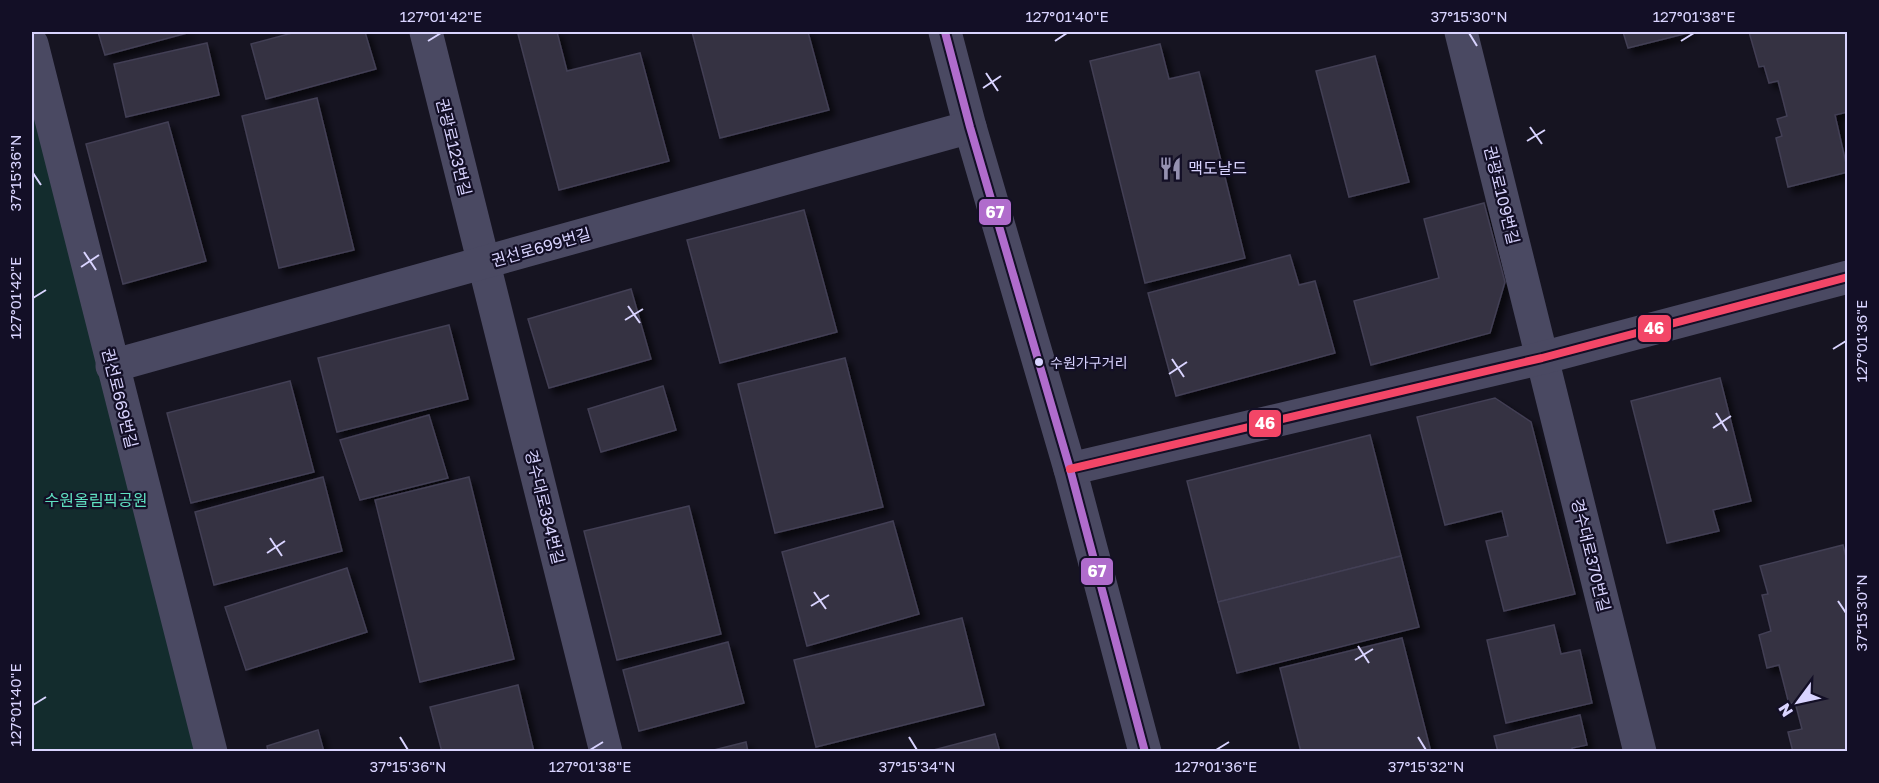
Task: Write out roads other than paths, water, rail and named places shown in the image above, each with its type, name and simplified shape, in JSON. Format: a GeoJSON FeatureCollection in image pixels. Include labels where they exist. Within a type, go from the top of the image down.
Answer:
{"type":"FeatureCollection","features":[{"type":"Feature","properties":{"kind":"street","name":"권광로123번길"},"geometry":{"type":"LineString","coordinates":[[426,32],[483,263]]}},
{"type":"Feature","properties":{"kind":"street"},"geometry":{"type":"LineString","coordinates":[[945,32],[970,127],[1070,469],[1145,752]]}},
{"type":"Feature","properties":{"kind":"street","name":"권광로109번길"},"geometry":{"type":"LineString","coordinates":[[1461,32],[1542,358]]}},
{"type":"Feature","properties":{"kind":"street","name":"권선로669번길"},"geometry":{"type":"LineString","coordinates":[[32,44],[211,752]]}},
{"type":"Feature","properties":{"kind":"street","name":"권선로699번길"},"geometry":{"type":"LineString","coordinates":[[112,366],[970,127]]}},
{"type":"Feature","properties":{"kind":"street","name":"경수대로384번길"},"geometry":{"type":"LineString","coordinates":[[483,263],[606,752]]}},
{"type":"Feature","properties":{"kind":"street"},"geometry":{"type":"LineString","coordinates":[[1070,469],[1542,358],[1848,277]]}},
{"type":"Feature","properties":{"kind":"street","name":"경수대로370번길"},"geometry":{"type":"LineString","coordinates":[[1542,358],[1640,752]]}},
{"type":"Feature","properties":{"kind":"place","name":"맥도날드"},"geometry":{"type":"Point","coordinates":[1170,168]}},
{"type":"Feature","properties":{"kind":"place","name":"수원가구거리"},"geometry":{"type":"Point","coordinates":[1039,362]}},
{"type":"Feature","properties":{"kind":"park label","name":"수원올림픽공원"},"geometry":{"type":"Point","coordinates":[96,500]}}]}
